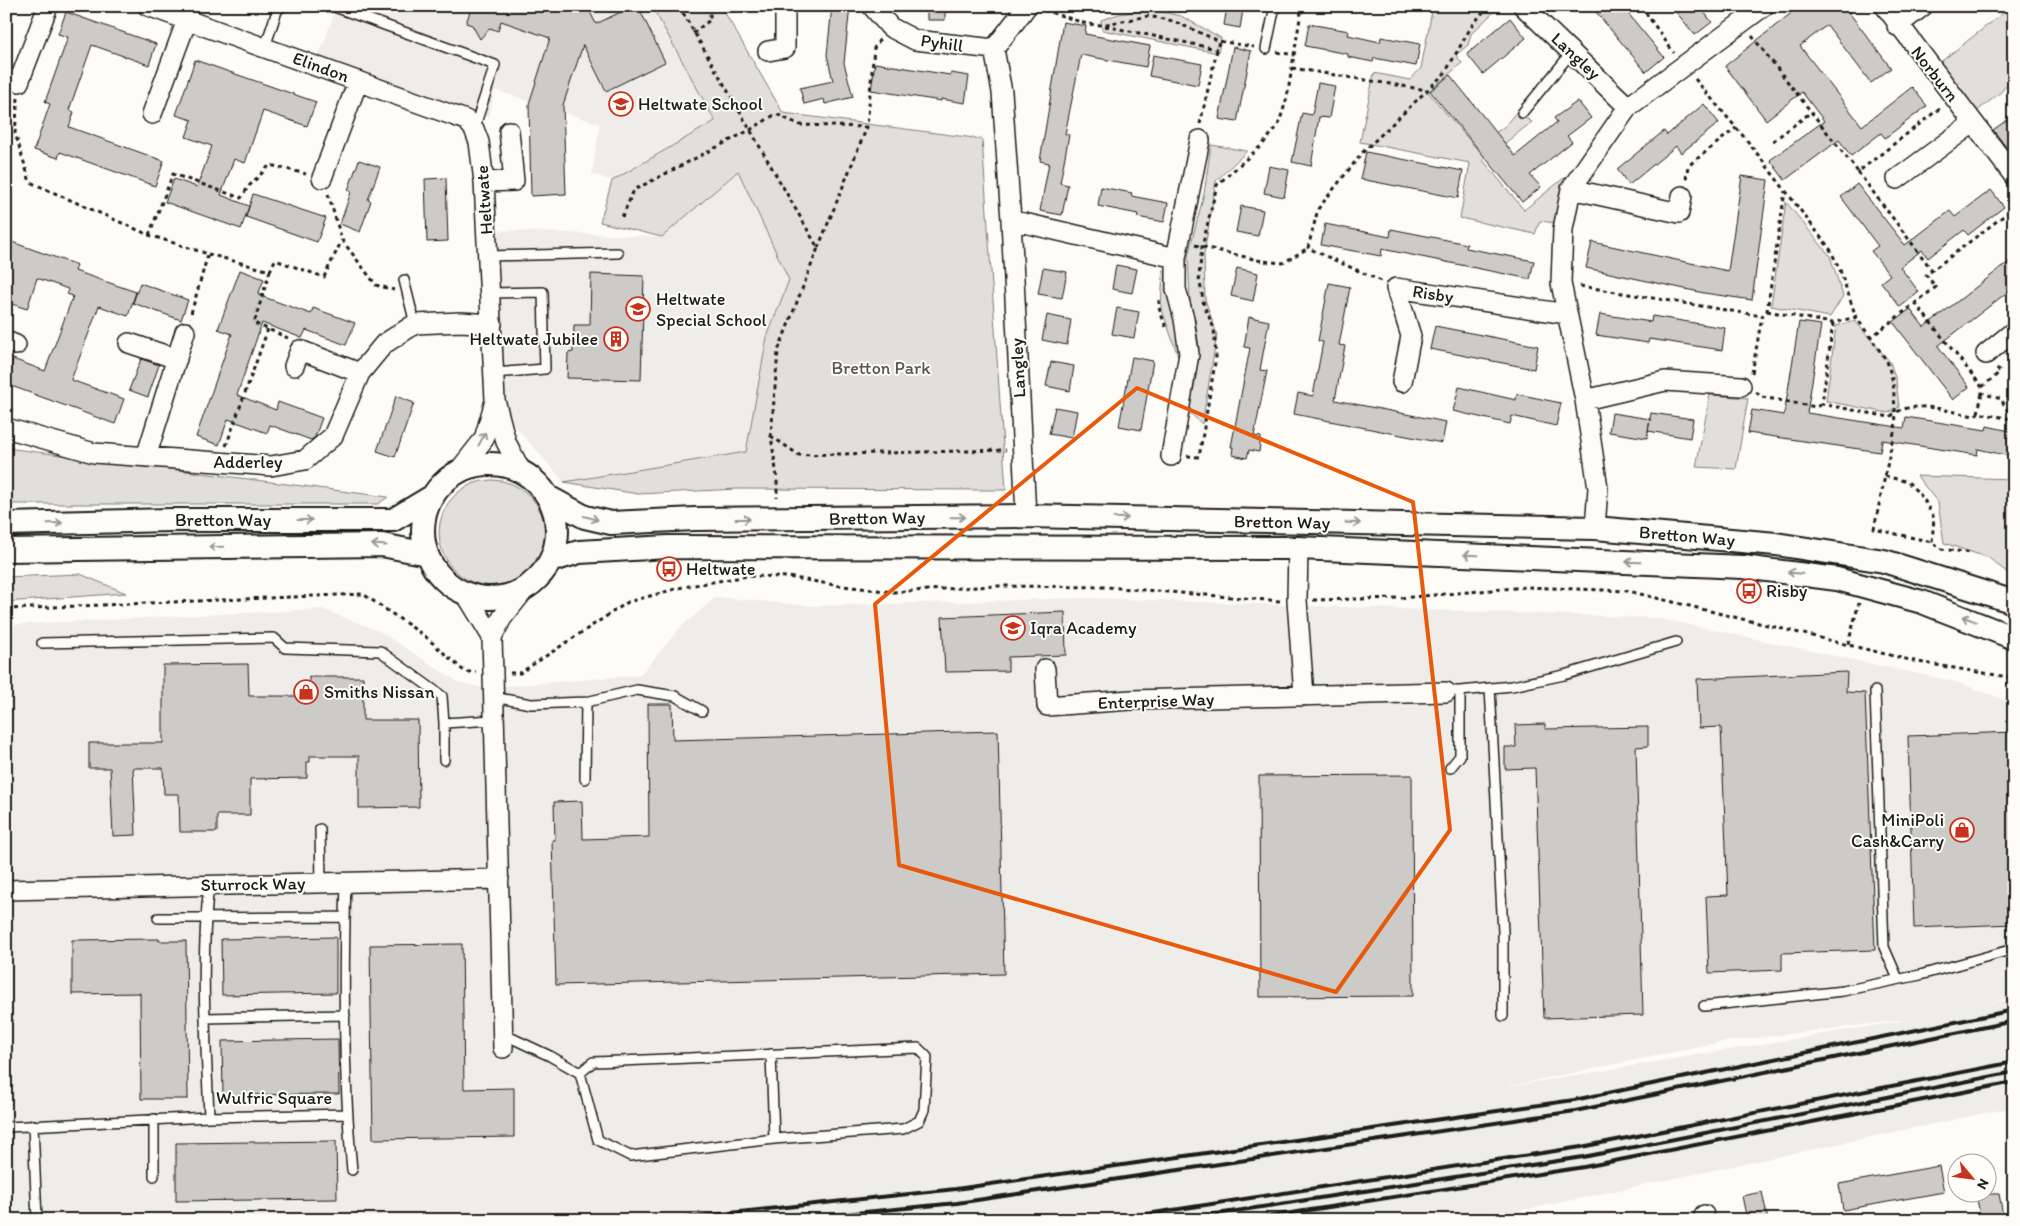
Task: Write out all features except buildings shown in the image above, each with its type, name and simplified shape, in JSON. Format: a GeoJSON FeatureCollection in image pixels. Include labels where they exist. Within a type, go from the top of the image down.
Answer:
{"type":"FeatureCollection","features":[{"type":"Feature","properties":{"kind":"street"},"geometry":{"type":"LineString","coordinates":[[13,80],[48,6]]}},
{"type":"Feature","properties":{"kind":"street","name":"Elindon"},"geometry":{"type":"LineString","coordinates":[[148,6],[358,80],[322,178]]}},
{"type":"Feature","properties":{"kind":"street"},"geometry":{"type":"LineString","coordinates":[[768,51],[785,48],[785,6]]}},
{"type":"Feature","properties":{"kind":"street","name":"Pyhill"},"geometry":{"type":"LineString","coordinates":[[872,6],[890,27],[915,40],[994,50]]}},
{"type":"Feature","properties":{"kind":"street","name":"Langley"},"geometry":{"type":"LineString","coordinates":[[1523,6],[1628,108]]}},
{"type":"Feature","properties":{"kind":"street","name":"Norburn"},"geometry":{"type":"LineString","coordinates":[[1885,6],[1966,128],[2014,176]]}},
{"type":"Feature","properties":{"kind":"street"},"geometry":{"type":"LineString","coordinates":[[1898,26],[1923,6]]}},
{"type":"Feature","properties":{"kind":"street"},"geometry":{"type":"LineString","coordinates":[[994,50],[1033,7]]}},
{"type":"Feature","properties":{"kind":"street"},"geometry":{"type":"LineString","coordinates":[[1595,528],[1598,488],[1586,400],[1562,283],[1563,229],[1571,190],[1628,108],[1750,14]]}},
{"type":"Feature","properties":{"kind":"street"},"geometry":{"type":"LineString","coordinates":[[152,114],[187,20]]}},
{"type":"Feature","properties":{"kind":"street","name":"Langley"},"geometry":{"type":"LineString","coordinates":[[994,50],[1002,92],[1011,220],[1026,516]]}},
{"type":"Feature","properties":{"kind":"street"},"geometry":{"type":"LineString","coordinates":[[358,80],[466,120],[474,129]]}},
{"type":"Feature","properties":{"kind":"street"},"geometry":{"type":"LineString","coordinates":[[1897,179],[1966,128]]}},
{"type":"Feature","properties":{"kind":"street","name":"Heltwate"},"geometry":{"type":"LineString","coordinates":[[474,129],[479,142],[484,182],[495,400],[506,442],[521,471]]}},
{"type":"Feature","properties":{"kind":"street"},"geometry":{"type":"LineString","coordinates":[[484,182],[514,181],[509,131]]}},
{"type":"Feature","properties":{"kind":"street"},"geometry":{"type":"LineString","coordinates":[[1171,456],[1189,354],[1184,319],[1176,289],[1178,250],[1200,140]]}},
{"type":"Feature","properties":{"kind":"street"},"geometry":{"type":"LineString","coordinates":[[1571,190],[1679,213],[1682,196]]}},
{"type":"Feature","properties":{"kind":"street"},"geometry":{"type":"LineString","coordinates":[[1011,220],[1178,250]]}},
{"type":"Feature","properties":{"kind":"street","name":"Risby"},"geometry":{"type":"LineString","coordinates":[[1402,382],[1411,336],[1396,288],[1567,314]]}},
{"type":"Feature","properties":{"kind":"street"},"geometry":{"type":"LineString","coordinates":[[415,324],[461,322],[492,324]]}},
{"type":"Feature","properties":{"kind":"street","name":"Adderley"},"geometry":{"type":"LineString","coordinates":[[6,428],[94,453],[271,466],[305,460],[333,436],[360,373],[384,344],[415,324]]}},
{"type":"Feature","properties":{"kind":"street"},"geometry":{"type":"LineString","coordinates":[[1986,354],[2014,331]]}},
{"type":"Feature","properties":{"kind":"street"},"geometry":{"type":"LineString","coordinates":[[146,457],[185,332]]}},
{"type":"Feature","properties":{"kind":"street"},"geometry":{"type":"LineString","coordinates":[[129,343],[177,359]]}},
{"type":"Feature","properties":{"kind":"street"},"geometry":{"type":"LineString","coordinates":[[297,358],[360,373]]}},
{"type":"Feature","properties":{"kind":"street"},"geometry":{"type":"LineString","coordinates":[[1586,400],[1666,381],[1745,387]]}},
{"type":"Feature","properties":{"kind":"street","name":"Heltwate"},"geometry":{"type":"LineString","coordinates":[[458,472],[484,439],[495,400]]}},
{"type":"Feature","properties":{"kind":"street"},"geometry":{"type":"LineString","coordinates":[[503,1041],[492,636],[502,618],[525,589],[542,574],[552,560],[556,528],[555,515],[548,496],[536,482],[521,471],[500,465],[479,464],[458,472],[444,482],[433,496],[425,515],[423,535],[427,554],[436,571],[449,585],[466,594],[486,598],[506,597],[525,589]]}},
{"type":"Feature","properties":{"kind":"street","name":"Bretton Way"},"geometry":{"type":"LineString","coordinates":[[6,524],[171,520],[393,520],[433,496]]}},
{"type":"Feature","properties":{"kind":"street","name":"Bretton Way"},"geometry":{"type":"LineString","coordinates":[[548,496],[585,517],[612,523],[695,519],[1026,516],[1595,528],[1776,544],[1884,561],[2014,602]]}},
{"type":"Feature","properties":{"kind":"street","name":"Bretton Way"},"geometry":{"type":"LineString","coordinates":[[6,550],[382,545],[427,554]]}},
{"type":"Feature","properties":{"kind":"street","name":"Bretton Way"},"geometry":{"type":"LineString","coordinates":[[552,560],[579,552],[668,547],[1298,548],[1743,566],[1837,579],[1922,602],[2014,638]]}},
{"type":"Feature","properties":{"kind":"street"},"geometry":{"type":"LineString","coordinates":[[1298,548],[1297,600],[1304,696]]}},
{"type":"Feature","properties":{"kind":"street"},"geometry":{"type":"LineString","coordinates":[[466,594],[492,636]]}},
{"type":"Feature","properties":{"kind":"street","name":"Enterprise Way"},"geometry":{"type":"LineString","coordinates":[[1045,669],[1046,706],[1131,700],[1453,691]]}},
{"type":"Feature","properties":{"kind":"street","name":"Sturrock Way"},"geometry":{"type":"LineString","coordinates":[[6,890],[499,879]]}},
{"type":"Feature","properties":{"kind":"lane"},"geometry":{"type":"LineString","coordinates":[[265,47],[277,12],[282,6]]}},
{"type":"Feature","properties":{"kind":"lane"},"geometry":{"type":"LineString","coordinates":[[332,6],[495,65],[474,129]]}},
{"type":"Feature","properties":{"kind":"lane"},"geometry":{"type":"LineString","coordinates":[[1266,49],[1275,6]]}},
{"type":"Feature","properties":{"kind":"lane"},"geometry":{"type":"LineString","coordinates":[[1522,113],[1572,52]]}},
{"type":"Feature","properties":{"kind":"lane"},"geometry":{"type":"LineString","coordinates":[[488,256],[618,253]]}},
{"type":"Feature","properties":{"kind":"lane"},"geometry":{"type":"LineString","coordinates":[[404,280],[415,324]]}},
{"type":"Feature","properties":{"kind":"lane"},"geometry":{"type":"LineString","coordinates":[[490,293],[543,292],[545,369],[494,373]]}},
{"type":"Feature","properties":{"kind":"lane"},"geometry":{"type":"LineString","coordinates":[[42,643],[274,638],[285,648],[380,651],[442,696],[444,760]]}},
{"type":"Feature","properties":{"kind":"lane"},"geometry":{"type":"LineString","coordinates":[[1450,768],[1460,756],[1453,691],[1512,686],[1564,674],[1676,642]]}},
{"type":"Feature","properties":{"kind":"lane"},"geometry":{"type":"LineString","coordinates":[[1490,688],[1503,932],[1503,1016]]}},
{"type":"Feature","properties":{"kind":"lane"},"geometry":{"type":"LineString","coordinates":[[493,697],[531,704],[586,702],[637,690],[675,696],[702,711]]}},
{"type":"Feature","properties":{"kind":"lane"},"geometry":{"type":"LineString","coordinates":[[1875,691],[1884,947],[1898,979]]}},
{"type":"Feature","properties":{"kind":"lane"},"geometry":{"type":"LineString","coordinates":[[585,780],[586,702]]}},
{"type":"Feature","properties":{"kind":"lane"},"geometry":{"type":"LineString","coordinates":[[444,722],[493,720]]}},
{"type":"Feature","properties":{"kind":"lane"},"geometry":{"type":"LineString","coordinates":[[320,829],[320,882]]}},
{"type":"Feature","properties":{"kind":"lane","name":"Wulfric Square"},"geometry":{"type":"LineString","coordinates":[[346,882],[345,1015],[347,1114],[352,1170]]}},
{"type":"Feature","properties":{"kind":"lane","name":"Wulfric Square"},"geometry":{"type":"LineString","coordinates":[[209,885],[205,916],[205,1018],[209,1117],[347,1114]]}},
{"type":"Feature","properties":{"kind":"lane"},"geometry":{"type":"LineString","coordinates":[[158,918],[205,916],[345,917]]}},
{"type":"Feature","properties":{"kind":"lane"},"geometry":{"type":"LineString","coordinates":[[1704,1006],[1843,991],[2014,949]]}},
{"type":"Feature","properties":{"kind":"lane"},"geometry":{"type":"LineString","coordinates":[[205,1018],[345,1015]]}},
{"type":"Feature","properties":{"kind":"lane"},"geometry":{"type":"LineString","coordinates":[[503,1041],[550,1056],[580,1073],[598,1140],[630,1156],[774,1139],[903,1129],[919,1121],[924,1110],[927,1058],[918,1048],[772,1054],[593,1062],[580,1073]]}},
{"type":"Feature","properties":{"kind":"lane"},"geometry":{"type":"LineString","coordinates":[[772,1054],[774,1139]]}},
{"type":"Feature","properties":{"kind":"lane"},"geometry":{"type":"LineString","coordinates":[[7,1126],[209,1117]]}},
{"type":"Feature","properties":{"kind":"lane"},"geometry":{"type":"LineString","coordinates":[[154,1120],[154,1176]]}},
{"type":"Feature","properties":{"kind":"lane"},"geometry":{"type":"LineString","coordinates":[[32,1125],[37,1220]]}},
{"type":"Feature","properties":{"kind":"path"},"geometry":{"type":"LineString","coordinates":[[679,6],[818,248]]}},
{"type":"Feature","properties":{"kind":"path"},"geometry":{"type":"LineString","coordinates":[[693,33],[710,20],[710,6]]}},
{"type":"Feature","properties":{"kind":"path"},"geometry":{"type":"LineString","coordinates":[[1171,456],[1199,457],[1214,372],[1216,357],[1214,328],[1204,306],[1199,277],[1202,247],[1217,185],[1262,145],[1278,126],[1287,98],[1302,6]]}},
{"type":"Feature","properties":{"kind":"path"},"geometry":{"type":"LineString","coordinates":[[1178,250],[1202,247],[1262,261],[1283,263],[1308,248],[1318,209],[1362,153],[1445,73],[1471,27],[1488,6]]}},
{"type":"Feature","properties":{"kind":"path"},"geometry":{"type":"LineString","coordinates":[[1641,6],[1684,66],[1736,128],[1830,249],[1840,270],[1856,317],[1886,361],[1893,382],[1896,423],[1874,529],[1932,542],[1940,549],[1972,553]]}},
{"type":"Feature","properties":{"kind":"path"},"geometry":{"type":"LineString","coordinates":[[1033,7],[1086,24],[1102,25],[1217,49]]}},
{"type":"Feature","properties":{"kind":"path"},"geometry":{"type":"LineString","coordinates":[[1750,14],[1810,113],[1858,172],[1932,270]]}},
{"type":"Feature","properties":{"kind":"path"},"geometry":{"type":"LineString","coordinates":[[1102,25],[1148,16],[1173,21],[1218,41],[1294,54]]}},
{"type":"Feature","properties":{"kind":"path"},"geometry":{"type":"LineString","coordinates":[[777,504],[777,477],[771,436],[778,351],[867,127],[874,48],[890,27]]}},
{"type":"Feature","properties":{"kind":"path"},"geometry":{"type":"LineString","coordinates":[[1200,140],[1199,128],[1218,41]]}},
{"type":"Feature","properties":{"kind":"path"},"geometry":{"type":"LineString","coordinates":[[1292,68],[1427,90]]}},
{"type":"Feature","properties":{"kind":"path"},"geometry":{"type":"LineString","coordinates":[[13,80],[16,133],[30,182],[149,235],[270,271]]}},
{"type":"Feature","properties":{"kind":"path"},"geometry":{"type":"LineString","coordinates":[[1858,172],[1941,107],[1966,128]]}},
{"type":"Feature","properties":{"kind":"path"},"geometry":{"type":"LineString","coordinates":[[1773,141],[1810,113]]}},
{"type":"Feature","properties":{"kind":"path"},"geometry":{"type":"LineString","coordinates":[[622,217],[634,190],[750,130],[776,114],[800,125],[867,127]]}},
{"type":"Feature","properties":{"kind":"path"},"geometry":{"type":"LineString","coordinates":[[1682,196],[1688,166],[1736,128]]}},
{"type":"Feature","properties":{"kind":"path"},"geometry":{"type":"LineString","coordinates":[[149,235],[173,174],[241,198],[249,186],[270,165],[322,178],[342,240],[376,285],[407,293]]}},
{"type":"Feature","properties":{"kind":"path"},"geometry":{"type":"LineString","coordinates":[[1785,191],[1767,311],[1762,316],[1745,387],[1762,397],[1816,407],[1822,404],[1890,417],[1896,411],[1915,406],[1975,416],[1978,413],[2013,419]]}},
{"type":"Feature","properties":{"kind":"path"},"geometry":{"type":"LineString","coordinates":[[1870,338],[1936,287],[1926,275],[2014,208]]}},
{"type":"Feature","properties":{"kind":"path"},"geometry":{"type":"LineString","coordinates":[[297,358],[303,344],[254,323],[270,271],[275,260],[324,276],[342,240]]}},
{"type":"Feature","properties":{"kind":"path"},"geometry":{"type":"LineString","coordinates":[[1308,248],[1396,288]]}},
{"type":"Feature","properties":{"kind":"path"},"geometry":{"type":"LineString","coordinates":[[185,332],[208,254]]}},
{"type":"Feature","properties":{"kind":"path"},"geometry":{"type":"LineString","coordinates":[[1562,283],[1762,316]]}},
{"type":"Feature","properties":{"kind":"path"},"geometry":{"type":"LineString","coordinates":[[1160,292],[1159,308],[1168,336]]}},
{"type":"Feature","properties":{"kind":"path"},"geometry":{"type":"LineString","coordinates":[[1915,303],[1982,386],[1978,413]]}},
{"type":"Feature","properties":{"kind":"path"},"geometry":{"type":"LineString","coordinates":[[1767,311],[1833,323],[1856,317]]}},
{"type":"Feature","properties":{"kind":"path"},"geometry":{"type":"LineString","coordinates":[[1822,404],[1833,323]]}},
{"type":"Feature","properties":{"kind":"path"},"geometry":{"type":"LineString","coordinates":[[220,462],[268,329]]}},
{"type":"Feature","properties":{"kind":"path"},"geometry":{"type":"LineString","coordinates":[[1982,393],[2001,399],[2013,419]]}},
{"type":"Feature","properties":{"kind":"path"},"geometry":{"type":"LineString","coordinates":[[771,436],[799,454],[1022,450]]}},
{"type":"Feature","properties":{"kind":"path"},"geometry":{"type":"LineString","coordinates":[[1885,476],[1908,482],[1923,498],[1934,518],[1932,542]]}},
{"type":"Feature","properties":{"kind":"path"},"geometry":{"type":"LineString","coordinates":[[520,673],[628,602],[683,587],[748,576],[788,577],[836,586],[894,592],[995,586],[1107,587],[1269,601]]}},
{"type":"Feature","properties":{"kind":"path"},"geometry":{"type":"LineString","coordinates":[[1337,599],[1400,598],[1526,587],[1628,591],[1918,662],[2014,678]]}},
{"type":"Feature","properties":{"kind":"path"},"geometry":{"type":"LineString","coordinates":[[6,609],[363,594],[426,637],[465,672]]}},
{"type":"Feature","properties":{"kind":"path"},"geometry":{"type":"LineString","coordinates":[[1848,644],[1860,599]]}},
{"type":"Feature","properties":{"kind":"highlighted area"},"geometry":{"type":"Polygon","coordinates":[[[1137,388],[1413,502],[1450,830],[1336,992],[899,865],[875,604],[1137,388]]]}},
{"type":"Feature","properties":{"kind":"shaded area","name":"Heltwate School"},"geometry":{"type":"Polygon","coordinates":[[[337,6],[652,6],[715,121],[612,181],[592,174],[600,124],[495,90],[489,117],[318,59],[337,6]]]}},
{"type":"Feature","properties":{"kind":"shaded area","name":"Heltwate Special School"},"geometry":{"type":"Polygon","coordinates":[[[738,171],[789,280],[767,337],[746,452],[564,482],[506,416],[494,230],[661,237],[738,171]]]}},
{"type":"Feature","properties":{"kind":"shaded area"},"geometry":{"type":"Polygon","coordinates":[[[716,597],[811,606],[1090,598],[1657,618],[1956,682],[2014,703],[2014,998],[1976,1006],[2014,999],[2014,1107],[1476,1220],[6,1220],[6,625],[322,609],[379,631],[458,682],[484,688],[640,675],[680,628],[716,597]],[[1902,1021],[1723,1042],[1505,1087],[1902,1021]]]}},
{"type":"Feature","properties":{"kind":"green space","name":"Bretton Park"},"geometry":{"type":"Polygon","coordinates":[[[652,6],[721,6],[783,113],[982,139],[1006,490],[738,489],[638,494],[564,482],[746,452],[767,337],[789,280],[738,171],[662,237],[600,222],[612,181],[715,121],[652,6]]]}},
{"type":"Feature","properties":{"kind":"green space"},"geometry":{"type":"Polygon","coordinates":[[[1433,6],[1500,6],[1471,34],[1468,45],[1456,55],[1462,63],[1428,92],[1475,147],[1505,126],[1516,112],[1532,122],[1483,160],[1524,210],[1564,178],[1568,181],[1556,223],[1540,221],[1535,234],[1460,218],[1470,163],[1360,142],[1374,73],[1410,80],[1421,68],[1433,6]]]}},
{"type":"Feature","properties":{"kind":"green space"},"geometry":{"type":"Polygon","coordinates":[[[2014,6],[2014,75],[2001,92],[1976,112],[1938,64],[2014,6]]]}},
{"type":"Feature","properties":{"kind":"green space"},"geometry":{"type":"Polygon","coordinates":[[[1148,9],[1181,16],[1221,38],[1218,53],[1102,30],[1101,20],[1119,14],[1148,9]]]}},
{"type":"Feature","properties":{"kind":"green space"},"geometry":{"type":"Polygon","coordinates":[[[1211,145],[1247,151],[1216,181],[1204,254],[1205,299],[1217,335],[1202,424],[1188,411],[1196,375],[1199,347],[1195,318],[1190,301],[1188,256],[1204,194],[1211,145]]]}},
{"type":"Feature","properties":{"kind":"green space"},"geometry":{"type":"Polygon","coordinates":[[[1786,202],[1830,256],[1843,296],[1830,317],[1771,306],[1786,202]]]}},
{"type":"Feature","properties":{"kind":"green space"},"geometry":{"type":"Polygon","coordinates":[[[1163,269],[1167,275],[1181,345],[1179,359],[1161,307],[1163,269]]]}},
{"type":"Feature","properties":{"kind":"green space"},"geometry":{"type":"Polygon","coordinates":[[[1855,321],[1890,362],[1896,380],[1899,407],[1888,413],[1826,401],[1836,326],[1855,321]]]}},
{"type":"Feature","properties":{"kind":"green space"},"geometry":{"type":"Polygon","coordinates":[[[1710,395],[1748,398],[1736,469],[1696,467],[1710,395]]]}},
{"type":"Feature","properties":{"kind":"green space"},"geometry":{"type":"Polygon","coordinates":[[[6,448],[388,497],[378,504],[6,504],[6,448]]]}},
{"type":"Feature","properties":{"kind":"green space"},"geometry":{"type":"Polygon","coordinates":[[[1917,476],[2014,479],[2014,578],[1989,558],[1944,543],[1938,503],[1917,476]]]}},
{"type":"Feature","properties":{"kind":"green space"},"geometry":{"type":"Polygon","coordinates":[[[492,480],[512,484],[529,496],[541,513],[545,533],[541,553],[529,570],[512,582],[492,586],[472,582],[455,570],[443,553],[439,533],[443,513],[455,496],[472,484],[492,480]]]}},
{"type":"Feature","properties":{"kind":"green space"},"geometry":{"type":"Polygon","coordinates":[[[80,574],[126,593],[6,602],[6,577],[80,574]]]}},
{"type":"Feature","properties":{"kind":"railway"},"geometry":{"type":"LineString","coordinates":[[665,1220],[956,1189],[1574,1100],[2014,1010]]}},
{"type":"Feature","properties":{"kind":"railway"},"geometry":{"type":"LineString","coordinates":[[783,1220],[957,1203],[1575,1111],[2014,1021]]}},
{"type":"Feature","properties":{"kind":"railway"},"geometry":{"type":"LineString","coordinates":[[1108,1220],[1581,1147],[2014,1062]]}},
{"type":"Feature","properties":{"kind":"railway"},"geometry":{"type":"LineString","coordinates":[[1178,1220],[1583,1157],[2014,1072]]}},
{"type":"Feature","properties":{"kind":"railway"},"geometry":{"type":"LineString","coordinates":[[1246,1220],[1584,1167],[2014,1082]]}},
{"type":"Feature","properties":{"kind":"place","name":"Heltwate School"},"geometry":{"type":"Point","coordinates":[621,104]}},
{"type":"Feature","properties":{"kind":"place","name":"Heltwate Special School"},"geometry":{"type":"Point","coordinates":[638,309]}},
{"type":"Feature","properties":{"kind":"place","name":"Heltwate Jubilee"},"geometry":{"type":"Point","coordinates":[616,339]}},
{"type":"Feature","properties":{"kind":"place","name":"Heltwate"},"geometry":{"type":"Point","coordinates":[669,569]}},
{"type":"Feature","properties":{"kind":"place","name":"Risby"},"geometry":{"type":"Point","coordinates":[1749,591]}},
{"type":"Feature","properties":{"kind":"place","name":"Iqra Academy"},"geometry":{"type":"Point","coordinates":[1013,628]}},
{"type":"Feature","properties":{"kind":"place","name":"Smiths Nissan"},"geometry":{"type":"Point","coordinates":[306,692]}},
{"type":"Feature","properties":{"kind":"place","name":"MiniPoli Cash&Carry"},"geometry":{"type":"Point","coordinates":[1962,830]}}]}
